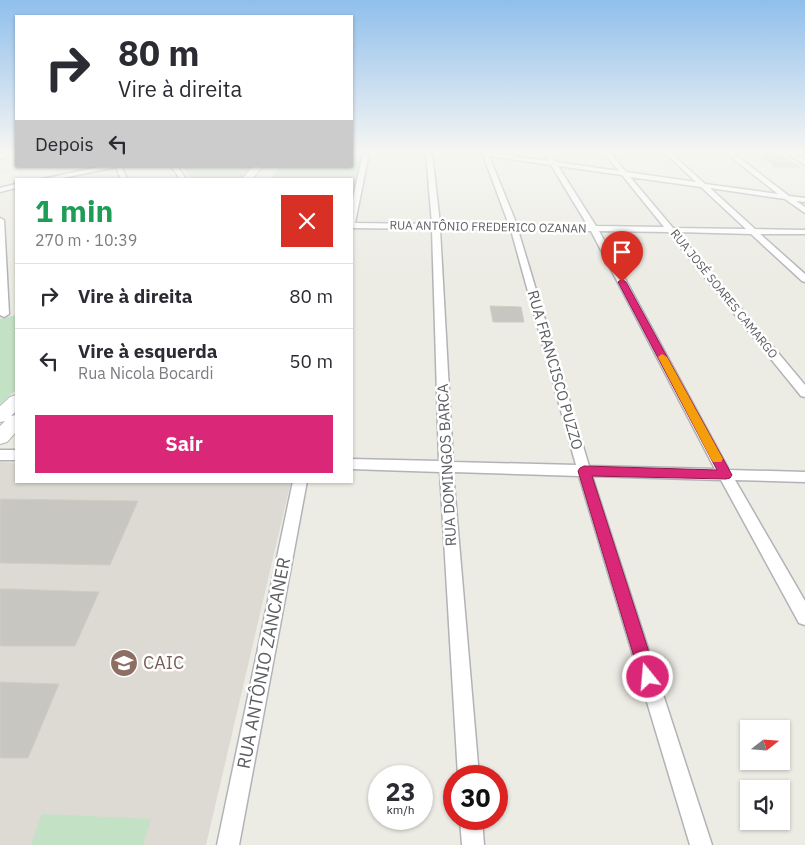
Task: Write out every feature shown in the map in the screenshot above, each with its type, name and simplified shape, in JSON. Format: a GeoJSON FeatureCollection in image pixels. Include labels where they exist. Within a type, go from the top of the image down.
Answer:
{"type":"FeatureCollection","features":[{"type":"Feature","properties":{"kind":"main road"},"geometry":{"type":"LineString","coordinates":[[0,416],[15,402]]}},
{"type":"Feature","properties":{"kind":"main road"},"geometry":{"type":"LineString","coordinates":[[0,437],[15,423]]}},
{"type":"Feature","properties":{"kind":"street"},"geometry":{"type":"LineString","coordinates":[[353,215],[358,192]]}},
{"type":"Feature","properties":{"kind":"street","name":"RUA DOMINGOS BARCA"},"geometry":{"type":"LineString","coordinates":[[433,192],[436,226],[446,466],[467,765]]}},
{"type":"Feature","properties":{"kind":"street","name":"RUA FRANCISCO PUZZO"},"geometry":{"type":"LineString","coordinates":[[500,192],[514,228],[584,471],[701,845]]}},
{"type":"Feature","properties":{"kind":"street"},"geometry":{"type":"LineString","coordinates":[[571,192],[594,229],[726,475],[805,617]]}},
{"type":"Feature","properties":{"kind":"street","name":"RUA JOSÉ SOARES CAMARGO"},"geometry":{"type":"LineString","coordinates":[[640,192],[805,393]]}},
{"type":"Feature","properties":{"kind":"street"},"geometry":{"type":"LineString","coordinates":[[709,192],[805,279]]}},
{"type":"Feature","properties":{"kind":"street"},"geometry":{"type":"LineString","coordinates":[[752,192],[805,200]]}},
{"type":"Feature","properties":{"kind":"street"},"geometry":{"type":"LineString","coordinates":[[778,192],[805,212]]}},
{"type":"Feature","properties":{"kind":"street"},"geometry":{"type":"LineString","coordinates":[[0,220],[2,315],[15,312]]}},
{"type":"Feature","properties":{"kind":"street","name":"RUA ANTÔNIO FREDERICO OZANAN"},"geometry":{"type":"LineString","coordinates":[[353,225],[805,232]]}},
{"type":"Feature","properties":{"kind":"street"},"geometry":{"type":"LineString","coordinates":[[0,455],[15,455]]}},
{"type":"Feature","properties":{"kind":"street"},"geometry":{"type":"LineString","coordinates":[[353,464],[805,477]]}},
{"type":"Feature","properties":{"kind":"street","name":"RUA ANTÔNIO ZANCANER"},"geometry":{"type":"LineString","coordinates":[[228,845],[300,483]]}},
{"type":"Feature","properties":{"kind":"street"},"geometry":{"type":"LineString","coordinates":[[472,830],[473,845]]}},
{"type":"Feature","properties":{"kind":"shaded area","name":"CAIC"},"geometry":{"type":"Polygon","coordinates":[[[0,462],[15,463],[15,483],[291,483],[206,845],[0,845],[0,462]]]}},
{"type":"Feature","properties":{"kind":"green space"},"geometry":{"type":"Polygon","coordinates":[[[15,315],[15,391],[0,404],[0,319],[15,315]]]}},
{"type":"Feature","properties":{"kind":"green space"},"geometry":{"type":"Polygon","coordinates":[[[42,814],[151,819],[143,845],[31,845],[42,814]]]}},
{"type":"Feature","properties":{"kind":"building"},"geometry":{"type":"Polygon","coordinates":[[[490,306],[521,307],[524,322],[493,322],[490,306]]]}},
{"type":"Feature","properties":{"kind":"building"},"geometry":{"type":"Polygon","coordinates":[[[0,499],[138,501],[110,565],[0,563],[0,499]]]}},
{"type":"Feature","properties":{"kind":"building"},"geometry":{"type":"Polygon","coordinates":[[[0,589],[99,592],[75,646],[0,646],[0,589]]]}},
{"type":"Feature","properties":{"kind":"building"},"geometry":{"type":"Polygon","coordinates":[[[0,682],[59,684],[28,758],[0,758],[0,682]]]}},
{"type":"Feature","properties":{"kind":"slow traffic"},"geometry":{"type":"LineString","coordinates":[[662,357],[717,459]]}},
{"type":"Feature","properties":{"kind":"place","name":"CAIC"},"geometry":{"type":"Point","coordinates":[124,663]}},
{"type":"Feature","properties":{"kind":"route"},"geometry":{"type":"LineString","coordinates":[[622,282],[726,475],[584,471],[648,677]]}}]}
